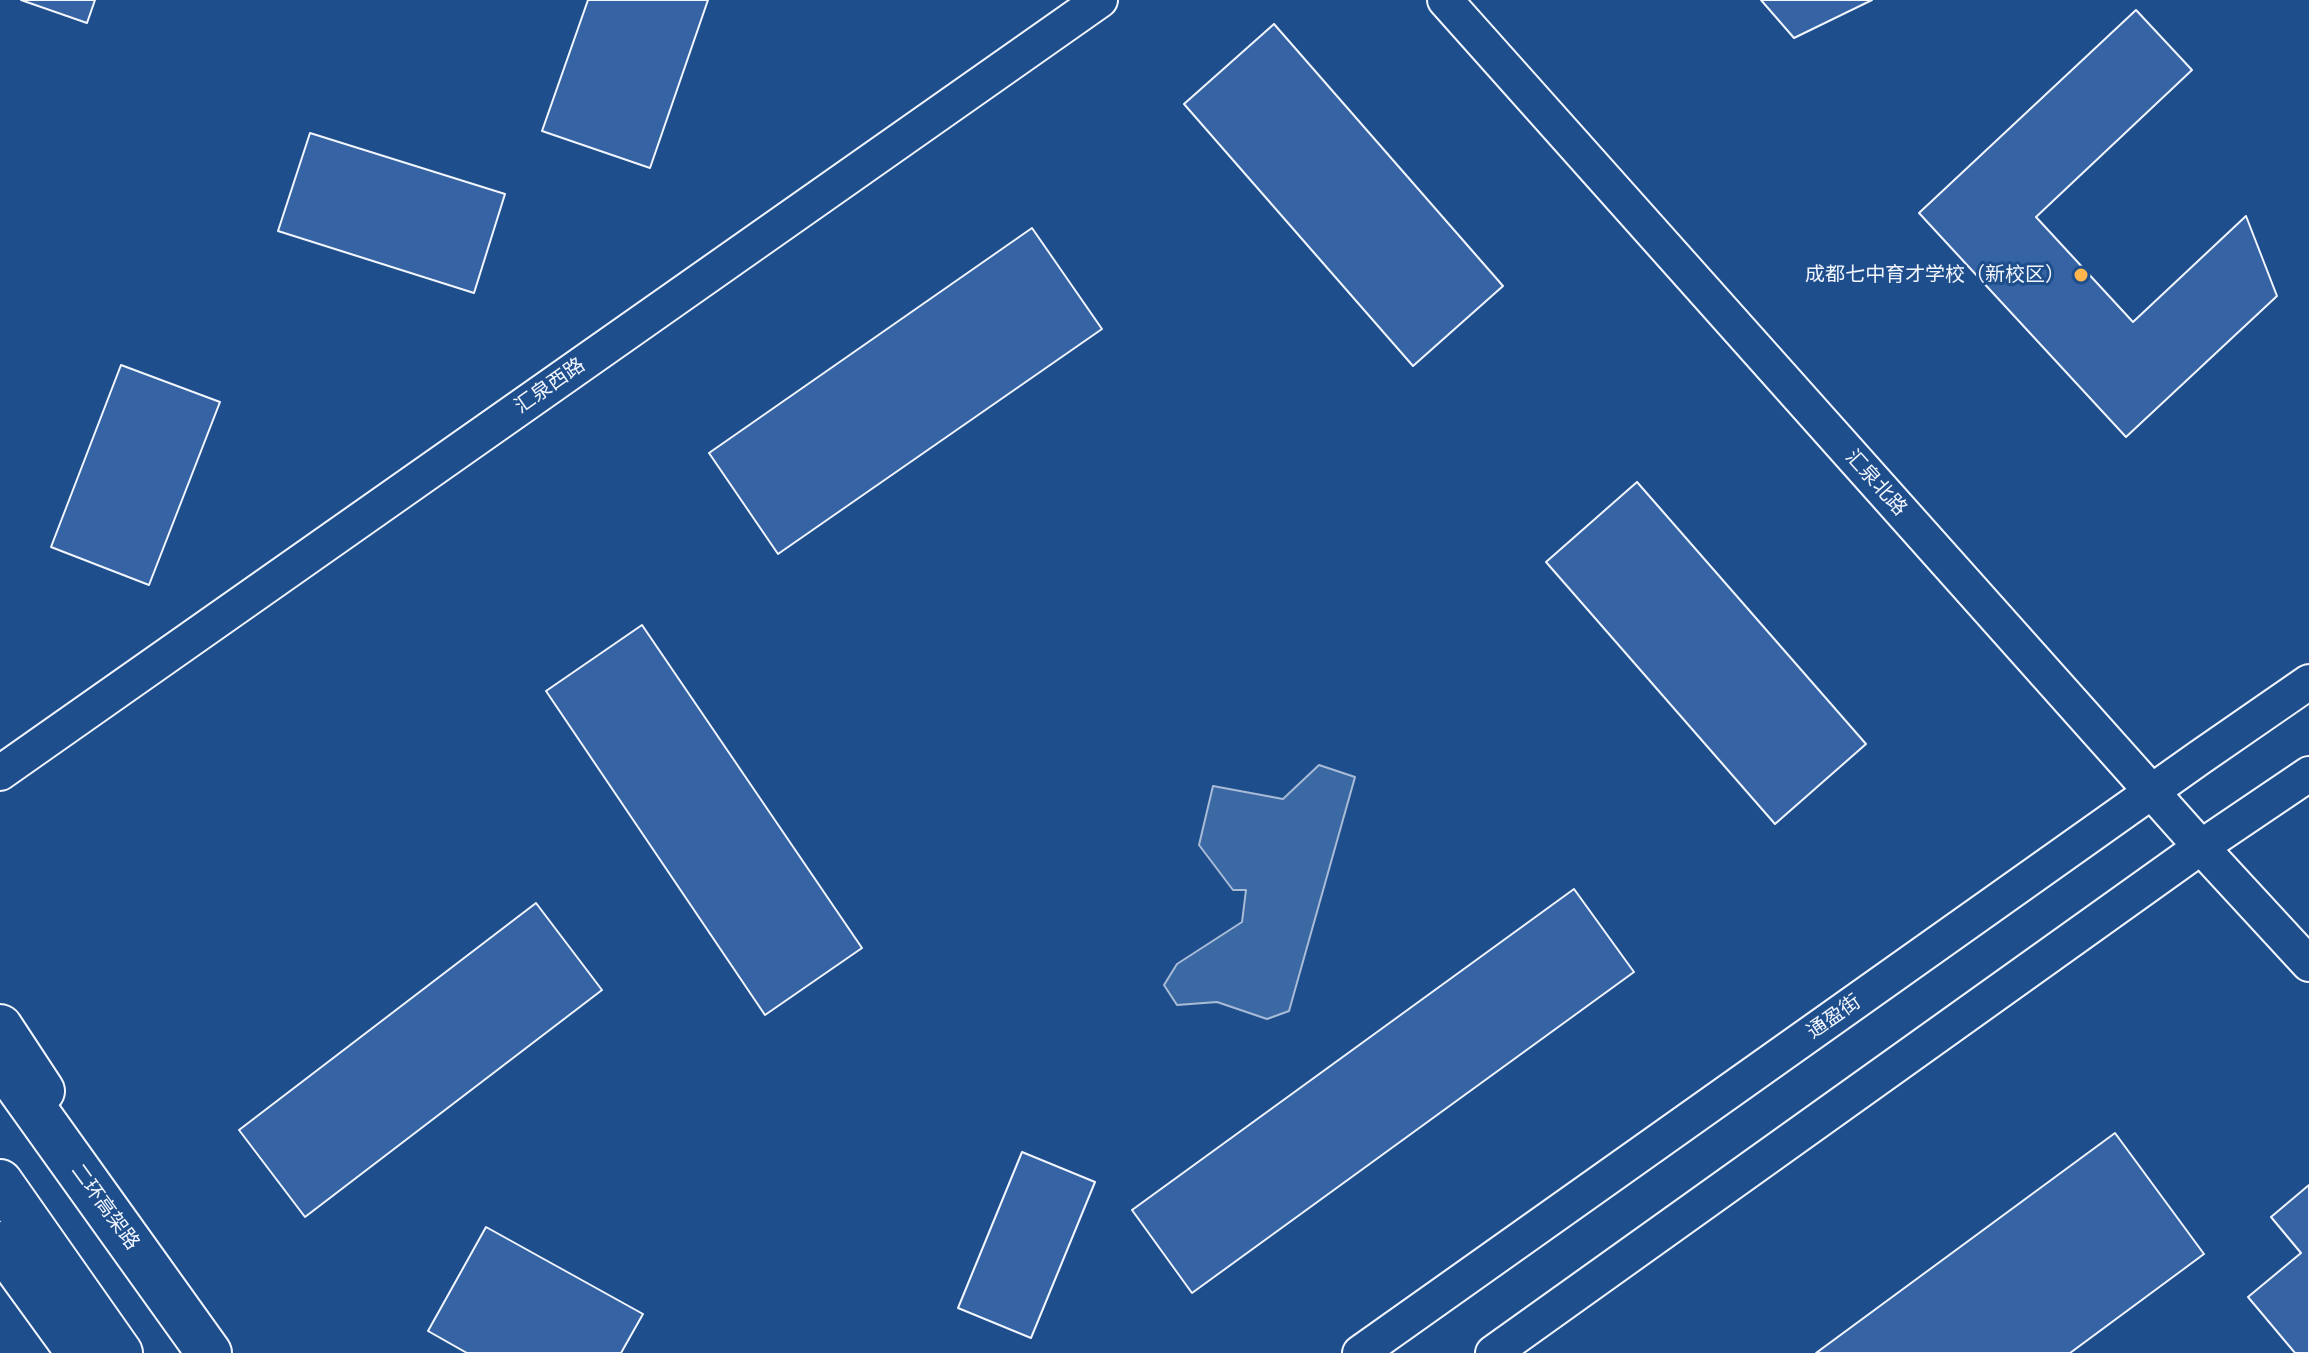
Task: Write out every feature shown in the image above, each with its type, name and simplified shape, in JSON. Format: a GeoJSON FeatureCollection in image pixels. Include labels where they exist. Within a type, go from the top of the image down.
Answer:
{"type":"FeatureCollection","features":[{"type":"Feature","properties":{"kind":"main road"},"geometry":{"type":"LineString","coordinates":[[0,1027],[215,1353]]}},
{"type":"Feature","properties":{"kind":"main road","name":"二环高架路"},"geometry":{"type":"LineString","coordinates":[[0,1061],[209,1353]]}},
{"type":"Feature","properties":{"kind":"main road"},"geometry":{"type":"LineString","coordinates":[[0,1182],[120,1353]]}},
{"type":"Feature","properties":{"kind":"main road"},"geometry":{"type":"LineString","coordinates":[[0,1244],[79,1353]]}},
{"type":"Feature","properties":{"kind":"street","name":"汇泉西路"},"geometry":{"type":"LineString","coordinates":[[0,773],[1100,0]]}},
{"type":"Feature","properties":{"kind":"street","name":"汇泉北路"},"geometry":{"type":"LineString","coordinates":[[1445,0],[2309,964]]}},
{"type":"Feature","properties":{"kind":"street","name":"通盈街"},"geometry":{"type":"LineString","coordinates":[[1360,1353],[2309,682]]}},
{"type":"Feature","properties":{"kind":"street"},"geometry":{"type":"LineString","coordinates":[[1493,1353],[2201,847],[2309,774]]}},
{"type":"Feature","properties":{"kind":"water"},"geometry":{"type":"Polygon","coordinates":[[[1319,765],[1355,777],[1289,1011],[1267,1019],[1217,1002],[1177,1005],[1164,985],[1177,964],[1242,922],[1246,890],[1233,890],[1199,845],[1213,786],[1283,799],[1319,765]]]}},
{"type":"Feature","properties":{"kind":"building"},"geometry":{"type":"Polygon","coordinates":[[[21,0],[95,0],[87,23],[21,0]]]}},
{"type":"Feature","properties":{"kind":"building"},"geometry":{"type":"Polygon","coordinates":[[[588,0],[708,0],[650,168],[542,131],[588,0]]]}},
{"type":"Feature","properties":{"kind":"building"},"geometry":{"type":"Polygon","coordinates":[[[1761,0],[1872,0],[1794,38],[1761,0]]]}},
{"type":"Feature","properties":{"kind":"building"},"geometry":{"type":"Polygon","coordinates":[[[2136,10],[2192,70],[2036,217],[2133,322],[2246,216],[2277,296],[2126,437],[1919,213],[2136,10]]]}},
{"type":"Feature","properties":{"kind":"building"},"geometry":{"type":"Polygon","coordinates":[[[1274,24],[1503,286],[1413,366],[1184,104],[1274,24]]]}},
{"type":"Feature","properties":{"kind":"building"},"geometry":{"type":"Polygon","coordinates":[[[310,133],[505,194],[474,293],[278,231],[310,133]]]}},
{"type":"Feature","properties":{"kind":"building"},"geometry":{"type":"Polygon","coordinates":[[[1032,228],[1102,329],[778,554],[709,453],[1032,228]]]}},
{"type":"Feature","properties":{"kind":"building"},"geometry":{"type":"Polygon","coordinates":[[[121,365],[220,402],[149,585],[51,547],[121,365]]]}},
{"type":"Feature","properties":{"kind":"building"},"geometry":{"type":"Polygon","coordinates":[[[1637,482],[1866,744],[1775,824],[1546,562],[1637,482]]]}},
{"type":"Feature","properties":{"kind":"building"},"geometry":{"type":"Polygon","coordinates":[[[642,625],[862,948],[765,1015],[546,691],[642,625]]]}},
{"type":"Feature","properties":{"kind":"building"},"geometry":{"type":"Polygon","coordinates":[[[1574,889],[1634,972],[1192,1293],[1132,1210],[1574,889]]]}},
{"type":"Feature","properties":{"kind":"building"},"geometry":{"type":"Polygon","coordinates":[[[536,903],[602,990],[305,1217],[239,1130],[536,903]]]}},
{"type":"Feature","properties":{"kind":"building"},"geometry":{"type":"Polygon","coordinates":[[[2115,1133],[2204,1254],[2070,1353],[1816,1353],[2115,1133]]]}},
{"type":"Feature","properties":{"kind":"building"},"geometry":{"type":"Polygon","coordinates":[[[1022,1152],[1095,1182],[1031,1338],[958,1308],[1022,1152]]]}},
{"type":"Feature","properties":{"kind":"building"},"geometry":{"type":"Polygon","coordinates":[[[2309,1185],[2309,1353],[2295,1353],[2248,1297],[2301,1253],[2271,1217],[2309,1185]]]}},
{"type":"Feature","properties":{"kind":"building"},"geometry":{"type":"Polygon","coordinates":[[[486,1227],[643,1314],[621,1353],[467,1353],[428,1331],[486,1227]]]}},
{"type":"Feature","properties":{"kind":"place","name":"成都七中育才学校（新校区）"},"geometry":{"type":"Point","coordinates":[2081,275]}}]}
